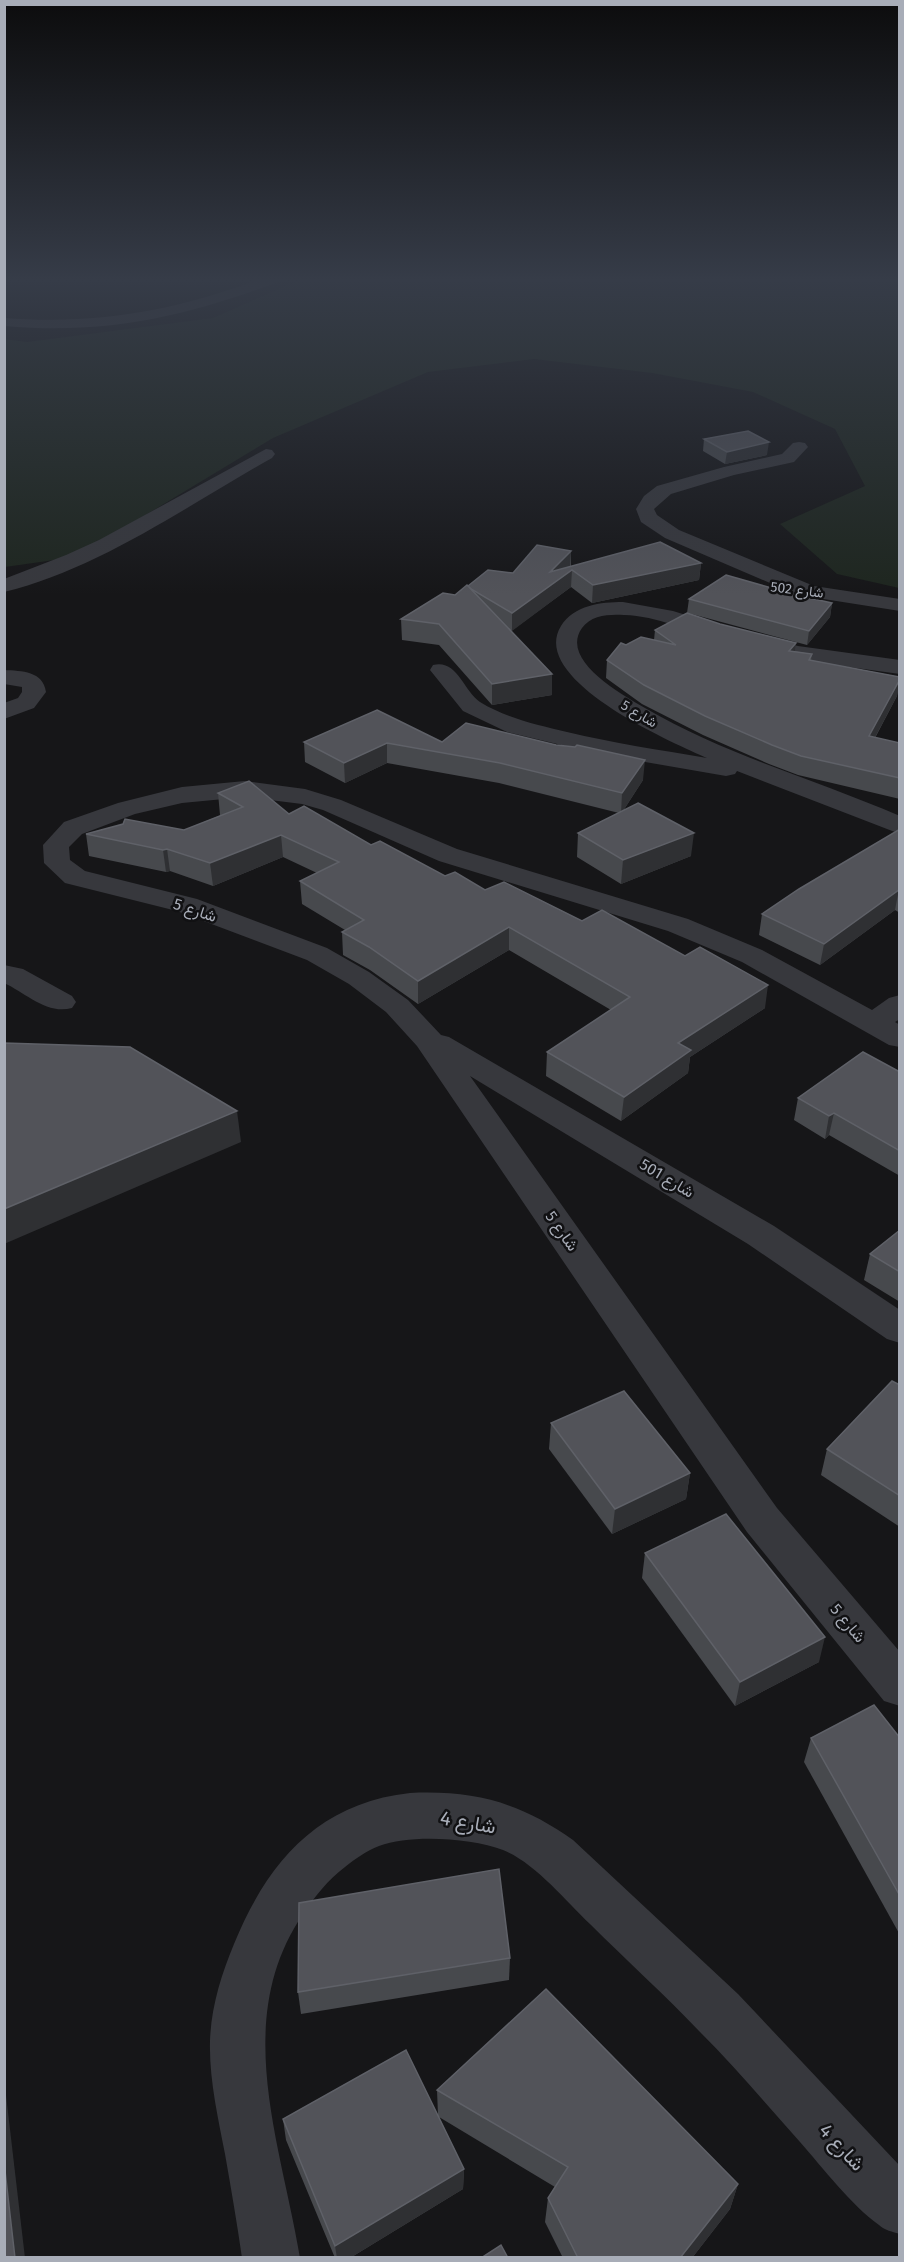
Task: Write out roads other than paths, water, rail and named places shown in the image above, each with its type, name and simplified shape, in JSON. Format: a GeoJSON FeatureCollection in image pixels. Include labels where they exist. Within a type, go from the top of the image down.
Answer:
{"type":"FeatureCollection","features":[{"type":"Feature","properties":{"kind":"street"},"geometry":{"type":"LineString","coordinates":[[799,447],[788,458],[730,471],[664,490],[651,500],[645,509],[648,519],[672,534],[808,591]]}},
{"type":"Feature","properties":{"kind":"street"},"geometry":{"type":"LineString","coordinates":[[4,586],[105,546],[193,498],[211,484],[266,454]]}},
{"type":"Feature","properties":{"kind":"street","name":"شارع 502"},"geometry":{"type":"LineString","coordinates":[[698,562],[734,580],[752,585],[900,605]]}},
{"type":"Feature","properties":{"kind":"street","name":"شارع 5"},"geometry":{"type":"LineString","coordinates":[[896,823],[769,775],[664,729],[636,713],[595,684],[567,653],[565,645],[573,624],[584,614],[608,609],[633,609],[663,613],[746,640],[797,653],[900,667]]}},
{"type":"Feature","properties":{"kind":"street"},"geometry":{"type":"LineString","coordinates":[[861,661],[900,657]]}},
{"type":"Feature","properties":{"kind":"street"},"geometry":{"type":"LineString","coordinates":[[441,670],[471,706],[515,727],[620,751],[769,775]]}},
{"type":"Feature","properties":{"kind":"street"},"geometry":{"type":"LineString","coordinates":[[4,677],[24,678],[33,684],[34,692],[26,703],[4,712]]}},
{"type":"Feature","properties":{"kind":"street","name":"شارع 5"},"geometry":{"type":"LineString","coordinates":[[887,1031],[752,956],[678,925],[448,855],[332,805],[305,797],[245,789],[182,795],[126,808],[73,828],[56,845],[57,863],[75,878],[187,905],[317,954],[359,978],[397,1006],[428,1039],[762,1520],[900,1686]]}},
{"type":"Feature","properties":{"kind":"street"},"geometry":{"type":"LineString","coordinates":[[4,974],[13,975],[61,1002]]}},
{"type":"Feature","properties":{"kind":"street"},"geometry":{"type":"LineString","coordinates":[[887,1031],[900,1004]]}},
{"type":"Feature","properties":{"kind":"street","name":"شارع 501"},"geometry":{"type":"LineString","coordinates":[[428,1039],[622,1151],[761,1235],[900,1329]]}},
{"type":"Feature","properties":{"kind":"street","name":"شارع 4"},"geometry":{"type":"LineString","coordinates":[[272,2258],[237,2069],[238,2024],[247,1976],[266,1930],[285,1896],[308,1866],[340,1840],[370,1825],[428,1815],[471,1819],[499,1826],[525,1836],[556,1857],[719,2013],[867,2174],[900,2206]]}}]}
